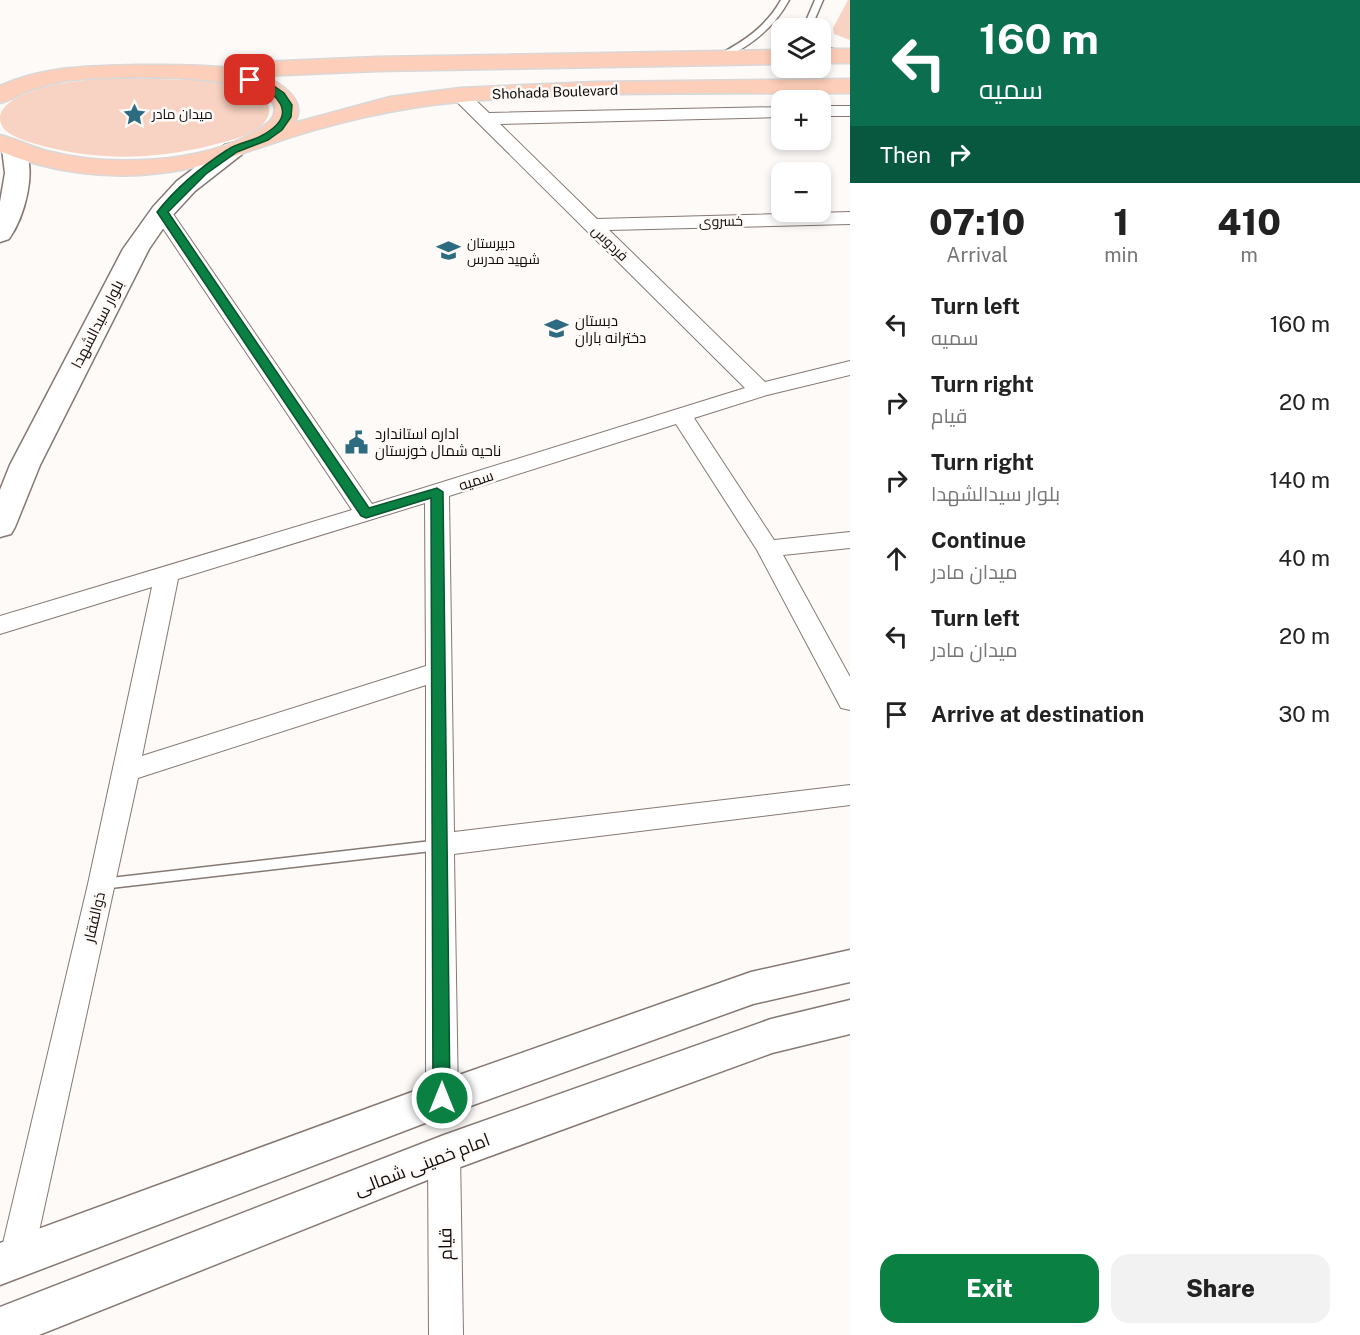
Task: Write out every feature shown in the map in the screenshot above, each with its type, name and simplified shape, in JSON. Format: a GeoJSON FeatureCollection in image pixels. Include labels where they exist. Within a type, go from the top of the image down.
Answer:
{"type":"FeatureCollection","features":[{"type":"Feature","properties":{"kind":"main road"},"geometry":{"type":"LineString","coordinates":[[831,56],[848,56]]}},
{"type":"Feature","properties":{"kind":"main road","name":"Shohada Boulevard"},"geometry":{"type":"LineString","coordinates":[[205,72],[377,64],[771,57]]}},
{"type":"Feature","properties":{"kind":"main road"},"geometry":{"type":"LineString","coordinates":[[377,64],[354,75],[353,89],[369,100],[390,104]]}},
{"type":"Feature","properties":{"kind":"main road"},"geometry":{"type":"LineString","coordinates":[[0,72],[205,72],[250,80],[268,86],[280,95],[287,105],[286,117],[278,128],[264,138],[233,150],[159,166],[66,163],[7,146]]}},
{"type":"Feature","properties":{"kind":"main road"},"geometry":{"type":"LineString","coordinates":[[0,96],[29,83],[76,73]]}},
{"type":"Feature","properties":{"kind":"main road","name":"Shohada Boulevard"},"geometry":{"type":"LineString","coordinates":[[264,138],[390,104],[460,95],[595,89],[850,86]]}},
{"type":"Feature","properties":{"kind":"main road"},"geometry":{"type":"LineString","coordinates":[[0,234],[15,194],[19,172],[7,146]]}},
{"type":"Feature","properties":{"kind":"main road","name":"بلوار سیدالشهدا"},"geometry":{"type":"LineString","coordinates":[[0,527],[12,464],[136,249],[162,212],[203,171],[233,150]]}},
{"type":"Feature","properties":{"kind":"main road"},"geometry":{"type":"LineString","coordinates":[[8,1262],[442,1098],[751,988],[850,966]]}},
{"type":"Feature","properties":{"kind":"main road","name":"امام خمینی شمالی"},"geometry":{"type":"LineString","coordinates":[[0,1329],[444,1154],[771,1036],[850,1017]]}},
{"type":"Feature","properties":{"kind":"street","name":"فردوس"},"geometry":{"type":"LineString","coordinates":[[460,95],[760,390]]}},
{"type":"Feature","properties":{"kind":"street"},"geometry":{"type":"LineString","coordinates":[[831,111],[850,111]]}},
{"type":"Feature","properties":{"kind":"street"},"geometry":{"type":"LineString","coordinates":[[484,119],[771,112]]}},
{"type":"Feature","properties":{"kind":"street"},"geometry":{"type":"LineString","coordinates":[[162,212],[366,513]]}},
{"type":"Feature","properties":{"kind":"street","name":"خسروی"},"geometry":{"type":"LineString","coordinates":[[591,225],[850,218]]}},
{"type":"Feature","properties":{"kind":"street","name":"سمیه"},"geometry":{"type":"LineString","coordinates":[[0,625],[437,492],[760,390],[850,368]]}},
{"type":"Feature","properties":{"kind":"street"},"geometry":{"type":"LineString","coordinates":[[681,415],[768,549],[850,701]]}},
{"type":"Feature","properties":{"kind":"street"},"geometry":{"type":"LineString","coordinates":[[437,492],[442,1098]]}},
{"type":"Feature","properties":{"kind":"street"},"geometry":{"type":"LineString","coordinates":[[768,549],[850,540]]}},
{"type":"Feature","properties":{"kind":"street","name":"ذوالفقار"},"geometry":{"type":"LineString","coordinates":[[8,1262],[102,884],[167,574]]}},
{"type":"Feature","properties":{"kind":"street"},"geometry":{"type":"LineString","coordinates":[[124,772],[439,671]]}},
{"type":"Feature","properties":{"kind":"street"},"geometry":{"type":"LineString","coordinates":[[440,845],[850,795]]}},
{"type":"Feature","properties":{"kind":"street","name":"قیام"},"geometry":{"type":"LineString","coordinates":[[444,1154],[446,1335]]}},
{"type":"Feature","properties":{"kind":"lane"},"geometry":{"type":"LineString","coordinates":[[719,58],[750,42],[767,27],[785,0]]}},
{"type":"Feature","properties":{"kind":"lane"},"geometry":{"type":"LineString","coordinates":[[811,18],[819,0]]}},
{"type":"Feature","properties":{"kind":"lane"},"geometry":{"type":"LineString","coordinates":[[831,51],[848,56]]}},
{"type":"Feature","properties":{"kind":"lane"},"geometry":{"type":"LineString","coordinates":[[102,884],[440,845]]}},
{"type":"Feature","properties":{"kind":"shaded area"},"geometry":{"type":"Polygon","coordinates":[[[850,0],[850,40],[834,34],[833,28],[850,0]]]}},
{"type":"Feature","properties":{"kind":"shaded area"},"geometry":{"type":"Polygon","coordinates":[[[108,79],[201,80],[242,88],[262,97],[268,104],[269,112],[265,121],[253,132],[209,146],[168,154],[128,157],[88,155],[36,144],[10,133],[0,122],[3,109],[10,102],[33,91],[58,84],[108,79]]]}},
{"type":"Feature","properties":{"kind":"place","name":"میدان مادر"},"geometry":{"type":"Point","coordinates":[134,114]}},
{"type":"Feature","properties":{"kind":"place","name":"دبیرستان شهید مدرس"},"geometry":{"type":"Point","coordinates":[449,251]}},
{"type":"Feature","properties":{"kind":"place","name":"دبستان دخترانه باران"},"geometry":{"type":"Point","coordinates":[557,329]}},
{"type":"Feature","properties":{"kind":"place","name":"اداره استاندارد ناحیه شمال خوزستان"},"geometry":{"type":"Point","coordinates":[357,442]}},
{"type":"Feature","properties":{"kind":"route"},"geometry":{"type":"LineString","coordinates":[[250,80],[268,86],[280,95],[287,105],[286,117],[278,128],[264,138],[233,150],[203,171],[162,212],[366,513],[437,492],[442,1098]]}}]}
